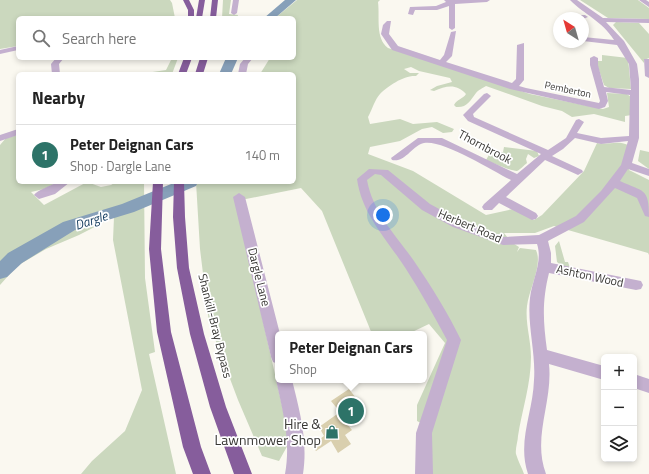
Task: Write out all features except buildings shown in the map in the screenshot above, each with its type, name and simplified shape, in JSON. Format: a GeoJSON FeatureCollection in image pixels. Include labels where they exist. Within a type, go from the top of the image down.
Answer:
{"type":"FeatureCollection","features":[{"type":"Feature","properties":{"kind":"highway"},"geometry":{"type":"LineString","coordinates":[[186,0],[191,10],[191,16]]}},
{"type":"Feature","properties":{"kind":"highway"},"geometry":{"type":"LineString","coordinates":[[199,16],[202,0]]}},
{"type":"Feature","properties":{"kind":"highway"},"geometry":{"type":"LineString","coordinates":[[213,16],[215,0]]}},
{"type":"Feature","properties":{"kind":"highway"},"geometry":{"type":"LineString","coordinates":[[183,72],[187,60]]}},
{"type":"Feature","properties":{"kind":"highway"},"geometry":{"type":"LineString","coordinates":[[199,72],[203,60]]}},
{"type":"Feature","properties":{"kind":"highway"},"geometry":{"type":"LineString","coordinates":[[205,72],[208,60]]}},
{"type":"Feature","properties":{"kind":"highway"},"geometry":{"type":"LineString","coordinates":[[158,184],[155,249],[164,332],[192,447],[196,474]]}},
{"type":"Feature","properties":{"kind":"highway","name":"Shankill-Bray Bypass"},"geometry":{"type":"LineString","coordinates":[[179,184],[183,268],[197,334],[218,407],[243,474]]}},
{"type":"Feature","properties":{"kind":"highway"},"geometry":{"type":"LineString","coordinates":[[192,447],[202,474]]}},
{"type":"Feature","properties":{"kind":"street"},"geometry":{"type":"LineString","coordinates":[[234,13],[236,0]]}},
{"type":"Feature","properties":{"kind":"street"},"geometry":{"type":"LineString","coordinates":[[411,14],[412,8],[415,7],[437,8],[450,2],[487,0]]}},
{"type":"Feature","properties":{"kind":"street","name":"Herbert Road"},"geometry":{"type":"LineString","coordinates":[[424,474],[424,433],[454,340],[410,265],[372,211],[363,192],[362,179],[372,171],[384,172],[426,207],[458,224],[503,241],[541,239],[580,219],[606,194],[626,165],[634,138],[635,93],[633,64],[621,43],[601,20],[573,0]]}},
{"type":"Feature","properties":{"kind":"street"},"geometry":{"type":"LineString","coordinates":[[441,63],[448,56],[453,30],[453,16],[450,11],[450,2]]}},
{"type":"Feature","properties":{"kind":"street"},"geometry":{"type":"LineString","coordinates":[[601,20],[638,21],[649,27]]}},
{"type":"Feature","properties":{"kind":"street","name":"Pemberton"},"geometry":{"type":"LineString","coordinates":[[389,22],[386,25],[385,34],[392,46],[538,94],[599,106],[602,105],[604,101],[593,61],[594,58]]}},
{"type":"Feature","properties":{"kind":"street"},"geometry":{"type":"LineString","coordinates":[[589,40],[621,43]]}},
{"type":"Feature","properties":{"kind":"street"},"geometry":{"type":"LineString","coordinates":[[514,87],[520,80],[521,45]]}},
{"type":"Feature","properties":{"kind":"street"},"geometry":{"type":"LineString","coordinates":[[0,52],[16,48]]}},
{"type":"Feature","properties":{"kind":"street"},"geometry":{"type":"LineString","coordinates":[[56,72],[55,64],[58,60]]}},
{"type":"Feature","properties":{"kind":"street"},"geometry":{"type":"LineString","coordinates":[[242,72],[247,60]]}},
{"type":"Feature","properties":{"kind":"street"},"geometry":{"type":"LineString","coordinates":[[649,61],[649,76]]}},
{"type":"Feature","properties":{"kind":"street","name":"Pemberton"},"geometry":{"type":"LineString","coordinates":[[601,89],[635,93]]}},
{"type":"Feature","properties":{"kind":"street","name":"Thornbrook"},"geometry":{"type":"LineString","coordinates":[[487,96],[469,112],[468,116],[471,119],[547,155]]}},
{"type":"Feature","properties":{"kind":"street"},"geometry":{"type":"LineString","coordinates":[[488,207],[547,155],[560,148],[573,135],[574,129],[579,122]]}},
{"type":"Feature","properties":{"kind":"street"},"geometry":{"type":"LineString","coordinates":[[0,138],[16,133]]}},
{"type":"Feature","properties":{"kind":"street"},"geometry":{"type":"LineString","coordinates":[[573,135],[601,141],[634,138]]}},
{"type":"Feature","properties":{"kind":"street","name":"Thornbrook"},"geometry":{"type":"LineString","coordinates":[[396,158],[421,140],[442,141],[518,179]]}},
{"type":"Feature","properties":{"kind":"street"},"geometry":{"type":"LineString","coordinates":[[547,155],[578,172]]}},
{"type":"Feature","properties":{"kind":"street"},"geometry":{"type":"LineString","coordinates":[[626,165],[649,173]]}},
{"type":"Feature","properties":{"kind":"street"},"geometry":{"type":"LineString","coordinates":[[614,183],[642,196],[649,213]]}},
{"type":"Feature","properties":{"kind":"street"},"geometry":{"type":"LineString","coordinates":[[39,195],[51,191],[62,184]]}},
{"type":"Feature","properties":{"kind":"street","name":"Dargle Lane"},"geometry":{"type":"LineString","coordinates":[[240,198],[275,344]]}},
{"type":"Feature","properties":{"kind":"street"},"geometry":{"type":"LineString","coordinates":[[498,198],[532,216]]}},
{"type":"Feature","properties":{"kind":"street","name":"Ashton Wood"},"geometry":{"type":"LineString","coordinates":[[537,474],[530,454],[531,433],[541,393],[542,355],[536,326],[538,296],[545,267],[544,245],[541,239]]}},
{"type":"Feature","properties":{"kind":"street","name":"Ashton Wood"},"geometry":{"type":"LineString","coordinates":[[545,267],[636,285]]}},
{"type":"Feature","properties":{"kind":"street"},"geometry":{"type":"LineString","coordinates":[[542,355],[601,372]]}},
{"type":"Feature","properties":{"kind":"street"},"geometry":{"type":"LineString","coordinates":[[637,382],[649,386]]}},
{"type":"Feature","properties":{"kind":"street"},"geometry":{"type":"LineString","coordinates":[[285,383],[297,440],[298,461],[294,474]]}},
{"type":"Feature","properties":{"kind":"green space"},"geometry":{"type":"Polygon","coordinates":[[[0,0],[170,0],[172,3],[175,16],[16,16],[16,46],[0,49],[0,0]]]}},
{"type":"Feature","properties":{"kind":"green space"},"geometry":{"type":"Polygon","coordinates":[[[223,0],[231,0],[229,14],[238,16],[222,16],[223,0]]]}},
{"type":"Feature","properties":{"kind":"green space"},"geometry":{"type":"Polygon","coordinates":[[[297,0],[380,0],[378,2],[381,39],[388,48],[530,94],[603,109],[609,107],[607,93],[627,94],[631,97],[632,115],[625,116],[625,122],[594,114],[572,117],[562,111],[542,106],[486,86],[479,90],[466,105],[456,107],[454,105],[455,103],[466,94],[458,88],[451,86],[434,91],[430,90],[437,86],[452,82],[450,78],[419,71],[411,67],[404,69],[410,73],[419,73],[416,76],[406,77],[396,82],[383,91],[368,117],[370,124],[400,119],[413,124],[437,122],[454,129],[452,132],[443,133],[432,127],[422,129],[400,141],[370,147],[368,154],[413,171],[486,215],[513,209],[534,220],[542,215],[584,171],[597,143],[620,143],[628,145],[631,160],[629,170],[649,180],[649,255],[648,253],[554,226],[535,233],[504,233],[511,242],[519,247],[517,252],[520,248],[536,250],[538,256],[537,270],[527,306],[531,357],[530,377],[516,450],[517,457],[524,474],[430,474],[431,428],[417,421],[417,405],[445,343],[429,324],[414,331],[371,331],[322,211],[301,188],[236,201],[275,374],[275,383],[277,383],[290,441],[279,461],[262,456],[238,400],[209,323],[200,249],[196,184],[296,184],[296,72],[261,72],[269,60],[296,60],[296,16],[277,16],[297,0]]]}},
{"type":"Feature","properties":{"kind":"green space"},"geometry":{"type":"Polygon","coordinates":[[[580,0],[638,0],[649,8],[649,19],[608,18],[580,0]]]}},
{"type":"Feature","properties":{"kind":"green space"},"geometry":{"type":"Polygon","coordinates":[[[616,22],[639,23],[649,34],[649,58],[644,60],[644,63],[613,25],[616,22]]]}},
{"type":"Feature","properties":{"kind":"green space"},"geometry":{"type":"Polygon","coordinates":[[[602,55],[628,58],[631,89],[609,88],[604,85],[596,61],[602,61],[602,55]]]}},
{"type":"Feature","properties":{"kind":"green space"},"geometry":{"type":"Polygon","coordinates":[[[171,60],[177,60],[173,72],[152,72],[166,70],[171,60]]]}},
{"type":"Feature","properties":{"kind":"green space"},"geometry":{"type":"Polygon","coordinates":[[[16,136],[16,184],[54,184],[44,189],[31,192],[44,205],[83,184],[93,184],[101,187],[113,184],[144,184],[145,278],[155,352],[149,354],[176,474],[81,474],[92,461],[125,431],[142,390],[113,240],[114,217],[79,235],[46,249],[17,266],[0,285],[0,145],[6,138],[16,136]]]}},
{"type":"Feature","properties":{"kind":"green space"},"geometry":{"type":"Polygon","coordinates":[[[504,147],[537,151],[539,156],[534,158],[528,154],[526,159],[527,163],[517,171],[486,160],[490,153],[503,152],[504,147]]]}},
{"type":"Feature","properties":{"kind":"green space"},"geometry":{"type":"Polygon","coordinates":[[[640,150],[649,152],[649,169],[638,161],[640,150]]]}},
{"type":"Feature","properties":{"kind":"green space"},"geometry":{"type":"Polygon","coordinates":[[[559,241],[565,262],[568,262],[570,268],[562,266],[557,262],[555,246],[559,241]]]}},
{"type":"Feature","properties":{"kind":"waterway","name":"Dargle"},"geometry":{"type":"LineString","coordinates":[[271,16],[291,0]]}},
{"type":"Feature","properties":{"kind":"waterway","name":"Dargle"},"geometry":{"type":"LineString","coordinates":[[226,72],[231,60]]}},
{"type":"Feature","properties":{"kind":"waterway","name":"Dargle"},"geometry":{"type":"LineString","coordinates":[[0,272],[15,258],[69,226],[128,208],[185,184]]}},
{"type":"Feature","properties":{"kind":"place","name":"Peter Deignan Cars"},"geometry":{"type":"Point","coordinates":[351,411]}},
{"type":"Feature","properties":{"kind":"place","name":"Hire & Lawnmower Shop"},"geometry":{"type":"Point","coordinates":[332,432]}}]}
